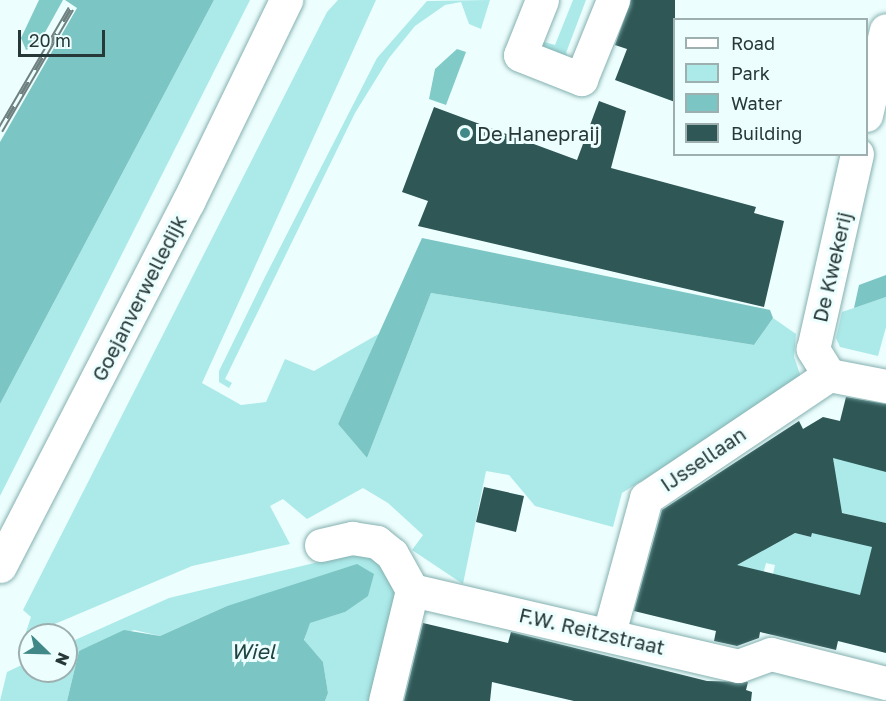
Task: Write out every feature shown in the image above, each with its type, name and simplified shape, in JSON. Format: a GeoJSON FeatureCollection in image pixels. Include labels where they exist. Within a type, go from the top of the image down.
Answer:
{"type":"FeatureCollection","features":[{"type":"Feature","properties":{"kind":"street","name":"Goejanverwelledijk"},"geometry":{"type":"LineString","coordinates":[[0,566],[188,202],[279,14],[300,0]]}},
{"type":"Feature","properties":{"kind":"street"},"geometry":{"type":"LineString","coordinates":[[542,0],[520,55],[582,80],[613,0]]}},
{"type":"Feature","properties":{"kind":"street"},"geometry":{"type":"LineString","coordinates":[[868,111],[886,30]]}},
{"type":"Feature","properties":{"kind":"street","name":"De Kwekerij"},"geometry":{"type":"LineString","coordinates":[[829,375],[813,349],[858,156]]}},
{"type":"Feature","properties":{"kind":"street"},"geometry":{"type":"LineString","coordinates":[[829,375],[886,386]]}},
{"type":"Feature","properties":{"kind":"street","name":"IJssellaan"},"geometry":{"type":"LineString","coordinates":[[609,633],[646,498],[829,375]]}},
{"type":"Feature","properties":{"kind":"street"},"geometry":{"type":"LineString","coordinates":[[321,544],[352,538],[377,542],[392,554],[412,590],[385,701]]}},
{"type":"Feature","properties":{"kind":"street","name":"F.W. Reitzstraat"},"geometry":{"type":"LineString","coordinates":[[412,590],[609,633],[738,666],[771,654],[886,682]]}},
{"type":"Feature","properties":{"kind":"green space"},"geometry":{"type":"Polygon","coordinates":[[[214,0],[250,0],[0,496],[0,404],[214,0]]]}},
{"type":"Feature","properties":{"kind":"green space"},"geometry":{"type":"Polygon","coordinates":[[[338,0],[376,0],[202,383],[241,405],[266,402],[285,359],[314,371],[382,332],[338,424],[367,458],[431,293],[754,345],[773,318],[796,334],[794,357],[802,380],[622,493],[613,527],[535,506],[509,475],[486,471],[463,584],[412,550],[423,535],[388,503],[363,488],[307,519],[283,499],[270,506],[290,544],[192,566],[57,623],[29,623],[31,617],[23,610],[327,12],[338,0]]]}},
{"type":"Feature","properties":{"kind":"green space"},"geometry":{"type":"Polygon","coordinates":[[[490,0],[481,29],[469,24],[461,2],[445,5],[415,26],[389,58],[355,113],[225,379],[232,383],[229,388],[219,382],[219,371],[377,58],[427,1],[490,0]]]}},
{"type":"Feature","properties":{"kind":"green space"},"geometry":{"type":"Polygon","coordinates":[[[573,0],[586,0],[566,53],[570,61],[540,51],[537,40],[555,45],[573,0]]]}},
{"type":"Feature","properties":{"kind":"green space"},"geometry":{"type":"Polygon","coordinates":[[[886,297],[886,327],[878,356],[840,347],[836,338],[842,312],[886,297]]]}},
{"type":"Feature","properties":{"kind":"green space"},"geometry":{"type":"Polygon","coordinates":[[[825,447],[886,472],[886,523],[868,519],[866,527],[851,515],[839,512],[823,469],[834,462],[825,447]]]}},
{"type":"Feature","properties":{"kind":"green space"},"geometry":{"type":"Polygon","coordinates":[[[814,524],[886,550],[857,610],[773,574],[775,565],[766,563],[761,582],[727,597],[738,555],[742,562],[753,556],[749,549],[773,545],[795,533],[811,537],[814,524]]]}},
{"type":"Feature","properties":{"kind":"green space"},"geometry":{"type":"Polygon","coordinates":[[[360,552],[386,564],[395,594],[371,701],[325,701],[328,693],[323,662],[304,641],[309,623],[345,612],[270,594],[227,606],[160,636],[134,630],[79,651],[78,655],[78,639],[169,598],[360,552]]]}},
{"type":"Feature","properties":{"kind":"green space"},"geometry":{"type":"Polygon","coordinates":[[[18,667],[18,683],[71,683],[67,701],[0,701],[7,672],[18,667]]]}},
{"type":"Feature","properties":{"kind":"shaded area"},"geometry":{"type":"Polygon","coordinates":[[[39,0],[63,0],[38,45],[26,50],[21,38],[39,0]]]}},
{"type":"Feature","properties":{"kind":"shaded area"},"geometry":{"type":"Polygon","coordinates":[[[457,49],[466,52],[446,105],[429,99],[435,69],[457,49]]]}},
{"type":"Feature","properties":{"kind":"water"},"geometry":{"type":"Polygon","coordinates":[[[65,0],[214,0],[0,404],[0,142],[77,8],[65,0]]]}},
{"type":"Feature","properties":{"kind":"water"},"geometry":{"type":"Polygon","coordinates":[[[422,238],[770,310],[773,318],[754,345],[431,293],[367,458],[338,424],[422,238]]]}},
{"type":"Feature","properties":{"kind":"water"},"geometry":{"type":"Polygon","coordinates":[[[886,275],[886,297],[854,308],[859,285],[886,275]]]}},
{"type":"Feature","properties":{"kind":"water","name":"Wiel"},"geometry":{"type":"Polygon","coordinates":[[[357,564],[374,574],[368,596],[345,612],[310,623],[304,640],[323,662],[328,693],[325,701],[67,701],[71,683],[78,683],[79,651],[124,630],[160,636],[227,606],[357,564]]]}},
{"type":"Feature","properties":{"kind":"building"},"geometry":{"type":"Polygon","coordinates":[[[631,0],[675,0],[673,101],[615,80],[627,49],[615,45],[631,0]]]}},
{"type":"Feature","properties":{"kind":"building","name":"De Hanepraij"},"geometry":{"type":"Polygon","coordinates":[[[599,101],[626,111],[611,168],[756,207],[754,213],[784,221],[764,307],[418,226],[428,201],[402,192],[434,107],[577,160],[599,101]]]}},
{"type":"Feature","properties":{"kind":"building"},"geometry":{"type":"Polygon","coordinates":[[[846,397],[886,404],[886,472],[833,458],[842,513],[886,523],[886,653],[838,641],[836,650],[760,632],[759,638],[737,646],[714,641],[716,631],[634,611],[662,510],[799,421],[803,429],[823,417],[840,421],[846,397]],[[795,533],[737,565],[860,595],[872,547],[812,533],[811,537],[795,533]]]}},
{"type":"Feature","properties":{"kind":"building"},"geometry":{"type":"Polygon","coordinates":[[[484,487],[524,496],[516,532],[476,522],[484,487]]]}},
{"type":"Feature","properties":{"kind":"building"},"geometry":{"type":"Polygon","coordinates":[[[423,623],[508,643],[511,632],[707,681],[748,682],[746,690],[752,692],[751,701],[574,701],[492,682],[490,701],[404,701],[423,623]]]}},
{"type":"Feature","properties":{"kind":"railway"},"geometry":{"type":"LineString","coordinates":[[0,130],[71,8]]}},
{"type":"Feature","properties":{"kind":"place","name":"De Hanepraij"},"geometry":{"type":"Point","coordinates":[465,133]}}]}
